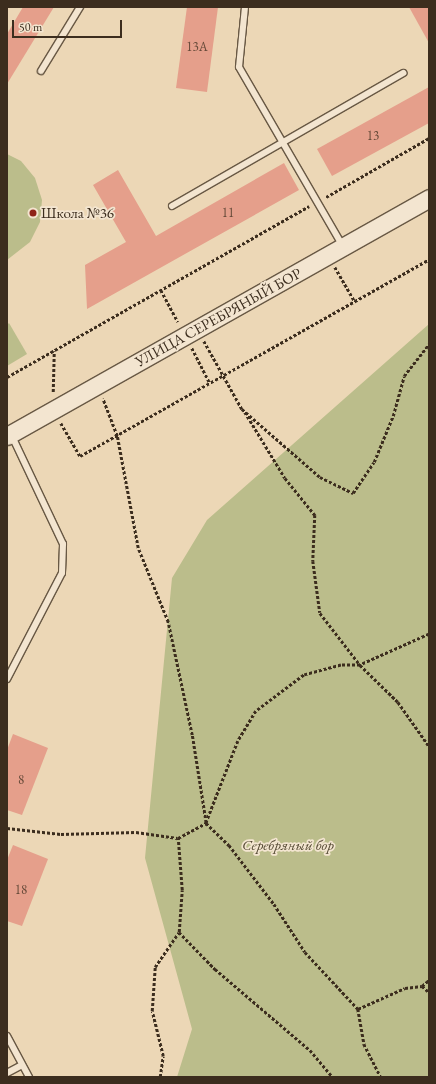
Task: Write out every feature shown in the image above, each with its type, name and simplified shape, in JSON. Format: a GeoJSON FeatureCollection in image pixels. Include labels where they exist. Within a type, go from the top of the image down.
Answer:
{"type":"FeatureCollection","features":[{"type":"Feature","properties":{"kind":"street","name":"УЛИЦА СЕРЕБРЯНЫЙ БОР"},"geometry":{"type":"LineString","coordinates":[[9,435],[429,198]]}},
{"type":"Feature","properties":{"kind":"lane"},"geometry":{"type":"LineString","coordinates":[[41,70],[80,7]]}},
{"type":"Feature","properties":{"kind":"lane"},"geometry":{"type":"LineString","coordinates":[[245,7],[239,67],[343,246]]}},
{"type":"Feature","properties":{"kind":"lane"},"geometry":{"type":"LineString","coordinates":[[172,206],[283,143],[403,72]]}},
{"type":"Feature","properties":{"kind":"lane"},"geometry":{"type":"LineString","coordinates":[[7,679],[62,573],[64,544],[9,435]]}},
{"type":"Feature","properties":{"kind":"lane"},"geometry":{"type":"LineString","coordinates":[[7,1036],[29,1077]]}},
{"type":"Feature","properties":{"kind":"lane"},"geometry":{"type":"LineString","coordinates":[[7,1073],[22,1065]]}},
{"type":"Feature","properties":{"kind":"path"},"geometry":{"type":"LineString","coordinates":[[7,377],[429,138]]}},
{"type":"Feature","properties":{"kind":"path"},"geometry":{"type":"LineString","coordinates":[[328,255],[355,301]]}},
{"type":"Feature","properties":{"kind":"path"},"geometry":{"type":"LineString","coordinates":[[54,351],[53,410],[80,456],[429,259]]}},
{"type":"Feature","properties":{"kind":"path"},"geometry":{"type":"LineString","coordinates":[[198,329],[242,409],[285,478],[315,515],[313,561],[320,613],[360,665],[398,702],[429,746]]}},
{"type":"Feature","properties":{"kind":"path"},"geometry":{"type":"LineString","coordinates":[[242,409],[320,477],[353,493],[374,462],[393,416],[404,376],[429,344]]}},
{"type":"Feature","properties":{"kind":"path"},"geometry":{"type":"LineString","coordinates":[[98,385],[117,436],[138,548],[168,622],[192,735],[206,823],[234,851],[274,904],[305,952],[358,1009],[364,1044],[381,1077]]}},
{"type":"Feature","properties":{"kind":"path"},"geometry":{"type":"LineString","coordinates":[[7,828],[61,834],[136,832],[178,838],[206,823],[238,741],[256,711],[304,675],[341,665],[360,665],[429,634]]}},
{"type":"Feature","properties":{"kind":"path"},"geometry":{"type":"LineString","coordinates":[[160,1077],[163,1056],[152,1011],[155,967],[179,932],[182,890],[178,838]]}},
{"type":"Feature","properties":{"kind":"path"},"geometry":{"type":"LineString","coordinates":[[179,932],[215,969],[310,1050],[333,1077]]}},
{"type":"Feature","properties":{"kind":"path"},"geometry":{"type":"LineString","coordinates":[[358,1009],[404,988],[422,986],[429,980]]}},
{"type":"Feature","properties":{"kind":"path"},"geometry":{"type":"LineString","coordinates":[[422,986],[429,992]]}},
{"type":"Feature","properties":{"kind":"green space"},"geometry":{"type":"Polygon","coordinates":[[[7,154],[21,161],[35,178],[42,200],[40,222],[30,242],[7,260],[7,154]]]}},
{"type":"Feature","properties":{"kind":"green space"},"geometry":{"type":"Polygon","coordinates":[[[9,323],[27,354],[7,366],[7,325],[9,323]]]}},
{"type":"Feature","properties":{"kind":"green space","name":"Серебряный бор"},"geometry":{"type":"Polygon","coordinates":[[[429,324],[429,1077],[177,1077],[192,1029],[145,858],[172,578],[207,520],[429,324]]]}},
{"type":"Feature","properties":{"kind":"building"},"geometry":{"type":"Polygon","coordinates":[[[23,7],[54,7],[7,84],[7,34],[23,7]]]}},
{"type":"Feature","properties":{"kind":"building"},"geometry":{"type":"Polygon","coordinates":[[[187,7],[218,7],[207,92],[176,88],[187,7]]]}},
{"type":"Feature","properties":{"kind":"building"},"geometry":{"type":"Polygon","coordinates":[[[409,7],[429,7],[429,43],[409,7]]]}},
{"type":"Feature","properties":{"kind":"building"},"geometry":{"type":"Polygon","coordinates":[[[429,87],[429,123],[332,176],[317,149],[429,87]]]}},
{"type":"Feature","properties":{"kind":"building"},"geometry":{"type":"Polygon","coordinates":[[[284,163],[299,190],[87,309],[85,265],[126,242],[93,185],[118,170],[156,236],[284,163]]]}},
{"type":"Feature","properties":{"kind":"building"},"geometry":{"type":"Polygon","coordinates":[[[13,734],[48,748],[22,815],[7,810],[7,750],[13,734]]]}},
{"type":"Feature","properties":{"kind":"building"},"geometry":{"type":"Polygon","coordinates":[[[13,845],[48,859],[22,926],[7,921],[7,860],[13,845]]]}},
{"type":"Feature","properties":{"kind":"place","name":"Школа №36"},"geometry":{"type":"Point","coordinates":[33,213]}}]}
